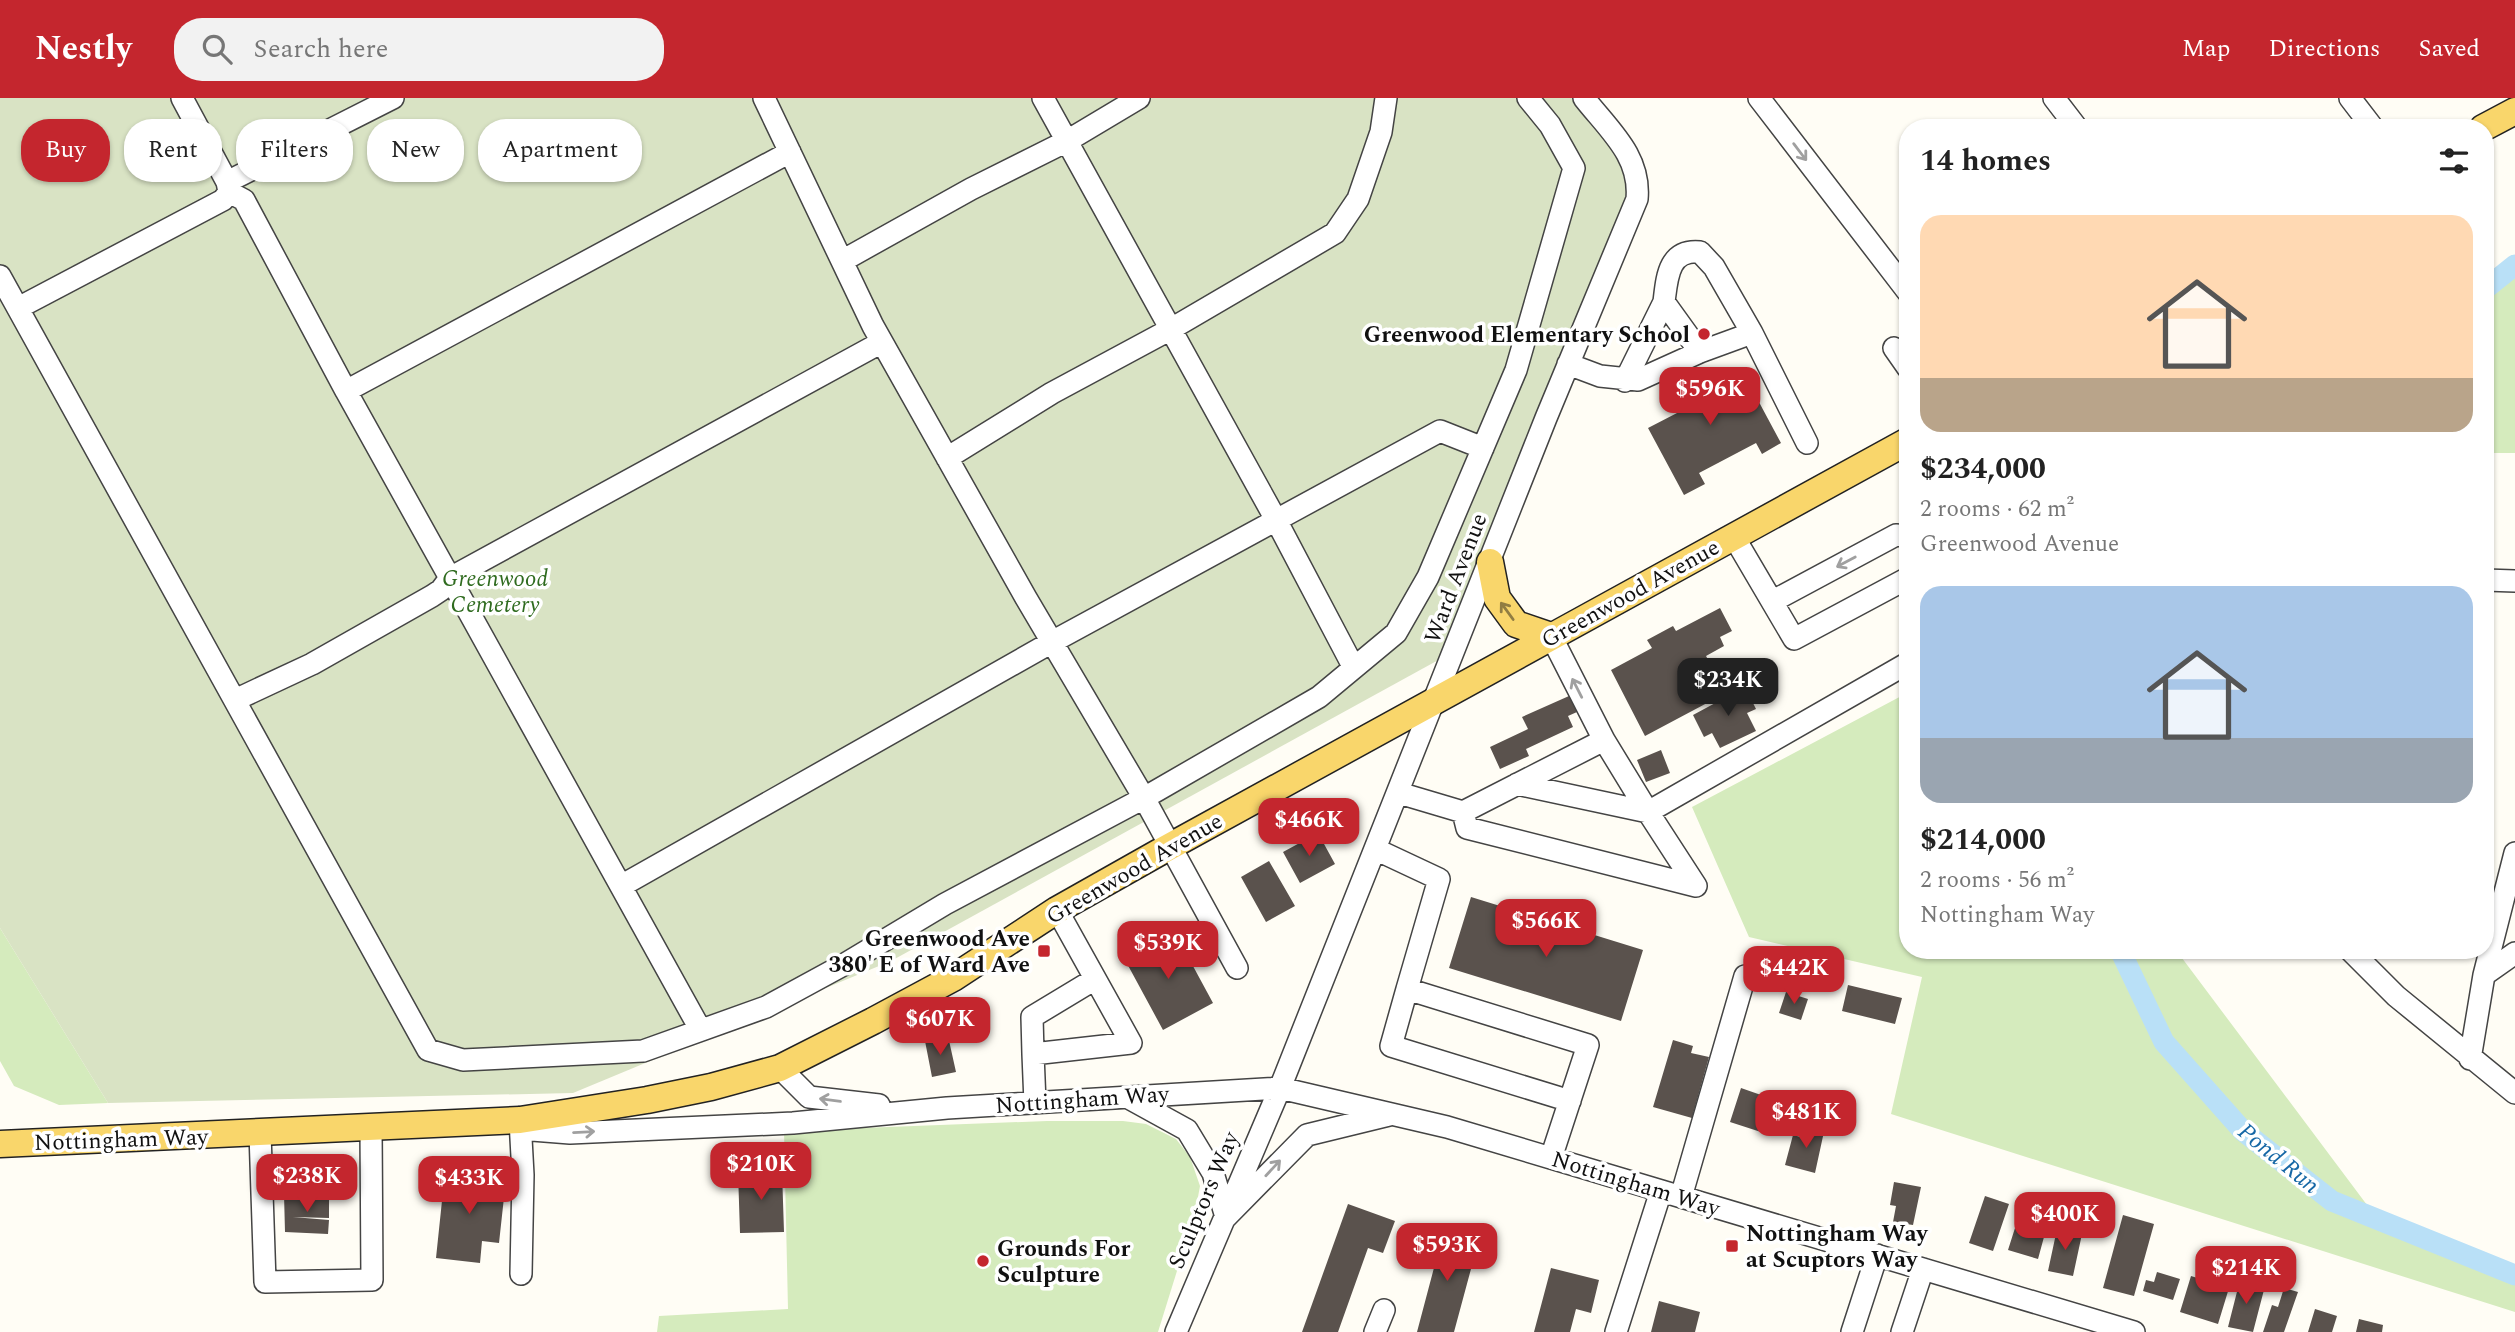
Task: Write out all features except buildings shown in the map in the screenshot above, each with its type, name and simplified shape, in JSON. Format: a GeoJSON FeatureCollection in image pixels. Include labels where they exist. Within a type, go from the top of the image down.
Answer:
{"type":"FeatureCollection","features":[{"type":"Feature","properties":{"kind":"main road"},"geometry":{"type":"LineString","coordinates":[[2494,122],[2515,111]]}},
{"type":"Feature","properties":{"kind":"main road","name":"Greenwood Avenue"},"geometry":{"type":"LineString","coordinates":[[520,1119],[647,1100],[780,1069],[953,978],[1057,910],[1169,847],[1899,446]]}},
{"type":"Feature","properties":{"kind":"main road"},"geometry":{"type":"LineString","coordinates":[[1490,562],[1497,598],[1517,625],[1551,636]]}},
{"type":"Feature","properties":{"kind":"main road","name":"Nottingham Way"},"geometry":{"type":"LineString","coordinates":[[0,1144],[520,1119]]}},
{"type":"Feature","properties":{"kind":"street"},"geometry":{"type":"LineString","coordinates":[[181,98],[228,187],[244,200],[346,391],[700,1029]]}},
{"type":"Feature","properties":{"kind":"street"},"geometry":{"type":"LineString","coordinates":[[18,309],[223,200],[228,187],[393,98]]}},
{"type":"Feature","properties":{"kind":"street"},"geometry":{"type":"LineString","coordinates":[[764,98],[882,342],[1144,798],[1237,968]]}},
{"type":"Feature","properties":{"kind":"street"},"geometry":{"type":"LineString","coordinates":[[1043,98],[1276,519],[1354,668]]}},
{"type":"Feature","properties":{"kind":"street"},"geometry":{"type":"LineString","coordinates":[[842,261],[971,189],[1067,141],[1139,98]]}},
{"type":"Feature","properties":{"kind":"street"},"geometry":{"type":"LineString","coordinates":[[947,458],[1052,393],[1171,330],[1335,233],[1358,199],[1381,132],[1386,98]]}},
{"type":"Feature","properties":{"kind":"street"},"geometry":{"type":"LineString","coordinates":[[0,276],[428,1050],[463,1060],[643,1051],[766,1007],[845,964],[945,904],[1144,798],[1319,696],[1396,633],[1428,577],[1516,370],[1574,168],[1550,125],[1528,98]]}},
{"type":"Feature","properties":{"kind":"street"},"geometry":{"type":"LineString","coordinates":[[1759,98],[1899,280]]}},
{"type":"Feature","properties":{"kind":"street"},"geometry":{"type":"LineString","coordinates":[[2054,98],[2070,119]]}},
{"type":"Feature","properties":{"kind":"street"},"geometry":{"type":"LineString","coordinates":[[2350,98],[2366,119]]}},
{"type":"Feature","properties":{"kind":"street","name":"Ward Avenue"},"geometry":{"type":"LineString","coordinates":[[1280,1088],[1568,364],[1637,199],[1639,183],[1635,166],[1594,101]]}},
{"type":"Feature","properties":{"kind":"street"},"geometry":{"type":"LineString","coordinates":[[346,391],[790,152]]}},
{"type":"Feature","properties":{"kind":"street"},"geometry":{"type":"LineString","coordinates":[[1625,380],[1664,302],[1668,271],[1672,262],[1683,254],[1700,252],[1714,267],[1752,333],[1807,443]]}},
{"type":"Feature","properties":{"kind":"street"},"geometry":{"type":"LineString","coordinates":[[1664,302],[1700,352]]}},
{"type":"Feature","properties":{"kind":"street"},"geometry":{"type":"LineString","coordinates":[[1568,364],[1600,376],[1625,380],[1647,377],[1700,352],[1752,333]]}},
{"type":"Feature","properties":{"kind":"street"},"geometry":{"type":"LineString","coordinates":[[235,700],[312,664],[441,590],[450,578],[882,342]]}},
{"type":"Feature","properties":{"kind":"street"},"geometry":{"type":"LineString","coordinates":[[1894,348],[1899,355]]}},
{"type":"Feature","properties":{"kind":"street"},"geometry":{"type":"LineString","coordinates":[[621,886],[1052,642],[1440,431],[1483,448]]}},
{"type":"Feature","properties":{"kind":"street"},"geometry":{"type":"LineString","coordinates":[[1773,601],[1899,535]]}},
{"type":"Feature","properties":{"kind":"street"},"geometry":{"type":"LineString","coordinates":[[1734,537],[1794,639],[1899,583]]}},
{"type":"Feature","properties":{"kind":"street"},"geometry":{"type":"LineString","coordinates":[[2494,580],[2515,581]]}},
{"type":"Feature","properties":{"kind":"street"},"geometry":{"type":"LineString","coordinates":[[1463,811],[1467,828],[1696,886],[1604,740],[1551,636]]}},
{"type":"Feature","properties":{"kind":"street"},"geometry":{"type":"LineString","coordinates":[[1517,784],[1648,812],[1899,668]]}},
{"type":"Feature","properties":{"kind":"street"},"geometry":{"type":"LineString","coordinates":[[1399,793],[1463,811],[1604,740]]}},
{"type":"Feature","properties":{"kind":"street"},"geometry":{"type":"LineString","coordinates":[[1375,849],[1439,879],[1391,1046],[1570,1101]]}},
{"type":"Feature","properties":{"kind":"street"},"geometry":{"type":"LineString","coordinates":[[2494,936],[2515,853]]}},
{"type":"Feature","properties":{"kind":"street"},"geometry":{"type":"LineString","coordinates":[[1033,1054],[1131,1042],[1057,910]]}},
{"type":"Feature","properties":{"kind":"street"},"geometry":{"type":"LineString","coordinates":[[2484,975],[2515,953]]}},
{"type":"Feature","properties":{"kind":"street"},"geometry":{"type":"LineString","coordinates":[[2359,959],[2396,996],[2515,1093]]}},
{"type":"Feature","properties":{"kind":"street"},"geometry":{"type":"LineString","coordinates":[[2470,1059],[2488,959]]}},
{"type":"Feature","properties":{"kind":"street"},"geometry":{"type":"LineString","coordinates":[[1681,1197],[1745,976]]}},
{"type":"Feature","properties":{"kind":"street"},"geometry":{"type":"LineString","coordinates":[[1035,1103],[1032,1017],[1095,979]]}},
{"type":"Feature","properties":{"kind":"street"},"geometry":{"type":"LineString","coordinates":[[1408,989],[1588,1045],[1551,1158]]}},
{"type":"Feature","properties":{"kind":"street"},"geometry":{"type":"LineString","coordinates":[[780,1069],[809,1097],[947,1108]]}},
{"type":"Feature","properties":{"kind":"street","name":"Nottingham Way"},"geometry":{"type":"LineString","coordinates":[[520,1119],[532,1130],[570,1133],[793,1123],[947,1108],[1280,1088],[1447,1127],[1923,1269],[2070,1323],[2134,1332]]}},
{"type":"Feature","properties":{"kind":"street","name":"Sculptors Way"},"geometry":{"type":"LineString","coordinates":[[1176,1332],[1280,1088]]}},
{"type":"Feature","properties":{"kind":"street"},"geometry":{"type":"LineString","coordinates":[[1127,1097],[1187,1130],[1213,1173],[1226,1217],[1307,1135],[1393,1114]]}},
{"type":"Feature","properties":{"kind":"street"},"geometry":{"type":"LineString","coordinates":[[520,1119],[523,1175],[521,1274]]}},
{"type":"Feature","properties":{"kind":"street"},"geometry":{"type":"LineString","coordinates":[[260,1133],[265,1282],[373,1280],[371,1126]]}},
{"type":"Feature","properties":{"kind":"street"},"geometry":{"type":"LineString","coordinates":[[1616,1332],[1661,1191]]}},
{"type":"Feature","properties":{"kind":"street"},"geometry":{"type":"LineString","coordinates":[[1852,1332],[1877,1255]]}},
{"type":"Feature","properties":{"kind":"street"},"geometry":{"type":"LineString","coordinates":[[1902,1332],[1923,1269]]}},
{"type":"Feature","properties":{"kind":"street"},"geometry":{"type":"LineString","coordinates":[[1375,1332],[1384,1310]]}},
{"type":"Feature","properties":{"kind":"green space","name":"Greenwood Cemetery"},"geometry":{"type":"Polygon","coordinates":[[[0,98],[1579,98],[1648,189],[1462,647],[891,961],[573,1093],[108,1103],[0,928],[0,98]]]}},
{"type":"Feature","properties":{"kind":"green space"},"geometry":{"type":"Polygon","coordinates":[[[2515,261],[2515,453],[2494,453],[2494,277],[2515,261]]]}},
{"type":"Feature","properties":{"kind":"green space"},"geometry":{"type":"Polygon","coordinates":[[[1899,697],[1899,959],[2183,959],[2373,1213],[2515,1274],[2515,1312],[1891,1114],[1922,977],[1749,937],[1692,807],[1899,697]]]}},
{"type":"Feature","properties":{"kind":"green space"},"geometry":{"type":"Polygon","coordinates":[[[0,928],[108,1103],[59,1105],[14,1086],[0,1061],[0,928]]]}},
{"type":"Feature","properties":{"kind":"green space","name":"Grounds For Sculpture"},"geometry":{"type":"Polygon","coordinates":[[[1047,1121],[1123,1121],[1146,1124],[1176,1139],[1190,1157],[1200,1186],[1195,1213],[1158,1332],[657,1332],[659,1316],[788,1309],[784,1131],[1047,1121]]]}},
{"type":"Feature","properties":{"kind":"waterway"},"geometry":{"type":"LineString","coordinates":[[2494,282],[2515,265]]}},
{"type":"Feature","properties":{"kind":"waterway","name":"Pond Run"},"geometry":{"type":"LineString","coordinates":[[2124,959],[2164,1042],[2243,1131],[2332,1201],[2515,1275]]}},
{"type":"Feature","properties":{"kind":"place","name":"Greenwood Elementary School"},"geometry":{"type":"Point","coordinates":[1704,334]}},
{"type":"Feature","properties":{"kind":"place","name":"Greenwood Ave 380' E of Ward Ave"},"geometry":{"type":"Point","coordinates":[1044,951]}},
{"type":"Feature","properties":{"kind":"place","name":"Nottingham Way at Scuptors Way"},"geometry":{"type":"Point","coordinates":[1732,1246]}},
{"type":"Feature","properties":{"kind":"place","name":"Grounds For Sculpture"},"geometry":{"type":"Point","coordinates":[983,1261]}}]}
